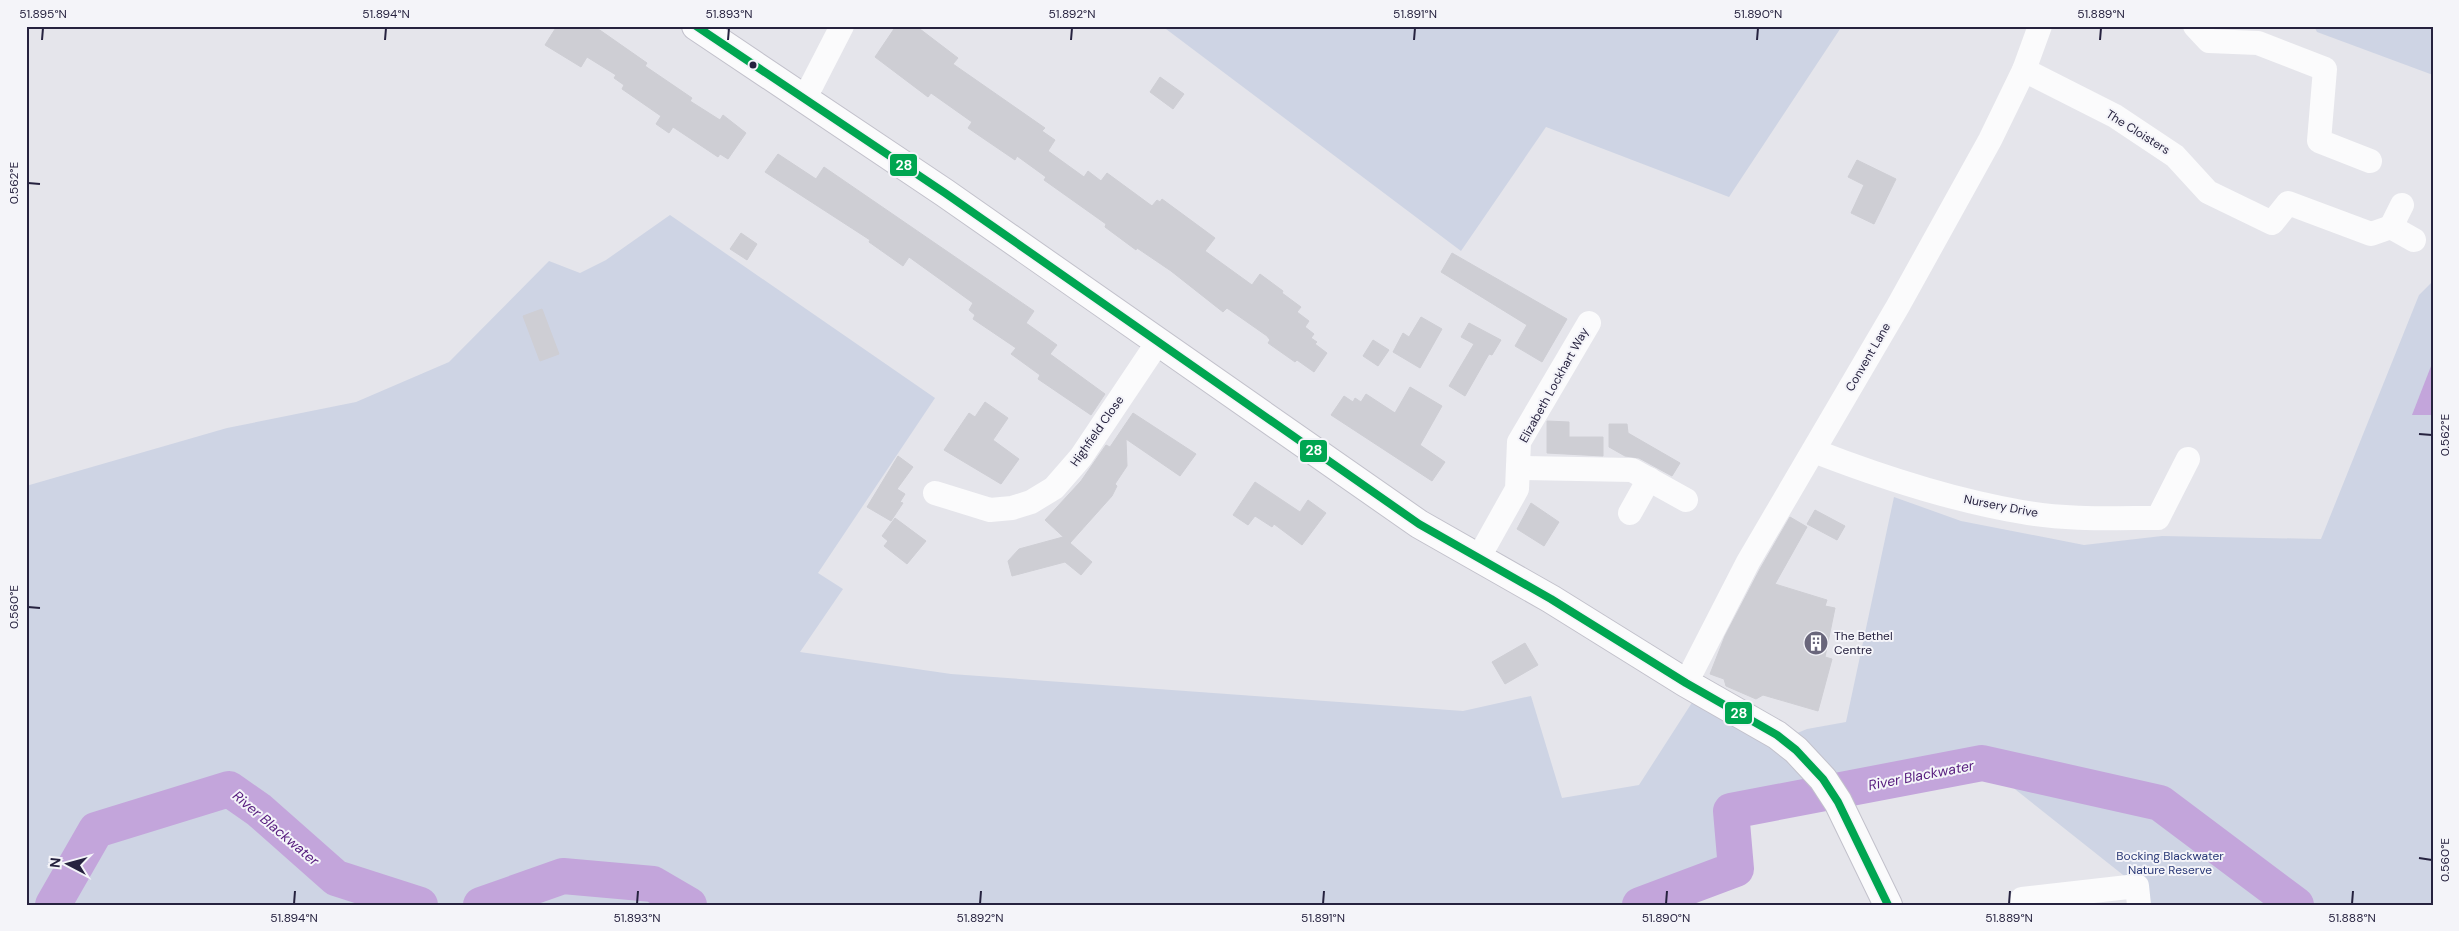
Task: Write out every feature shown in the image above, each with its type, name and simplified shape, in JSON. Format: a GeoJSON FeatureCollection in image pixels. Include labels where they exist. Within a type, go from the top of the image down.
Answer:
{"type":"FeatureCollection","features":[{"type":"Feature","properties":{"kind":"main road"},"geometry":{"type":"LineString","coordinates":[[696,26],[805,98],[1419,524],[1551,599],[1686,683],[1777,735],[1796,750],[1823,779],[1851,825],[1888,905]]}},
{"type":"Feature","properties":{"kind":"street"},"geometry":{"type":"LineString","coordinates":[[805,98],[842,26]]}},
{"type":"Feature","properties":{"kind":"street","name":"Convent Lane"},"geometry":{"type":"LineString","coordinates":[[1686,683],[1748,562],[1814,451],[1985,148],[2024,70],[2040,26]]}},
{"type":"Feature","properties":{"kind":"street"},"geometry":{"type":"LineString","coordinates":[[2195,26],[2209,41],[2258,43],[2325,69],[2319,141],[2370,161]]}},
{"type":"Feature","properties":{"kind":"street","name":"The Cloisters"},"geometry":{"type":"LineString","coordinates":[[2024,70],[2115,116],[2176,156],[2208,192],[2272,223],[2288,203],[2381,230]]}},
{"type":"Feature","properties":{"kind":"street"},"geometry":{"type":"LineString","coordinates":[[2402,204],[2381,230],[2414,240]]}},
{"type":"Feature","properties":{"kind":"street","name":"Elizabeth Lockhart Way"},"geometry":{"type":"LineString","coordinates":[[1479,558],[1517,489],[1519,442],[1589,323]]}},
{"type":"Feature","properties":{"kind":"street","name":"Highfield Close"},"geometry":{"type":"LineString","coordinates":[[935,493],[990,510],[1012,508],[1031,502],[1054,488],[1081,457],[1158,342]]}},
{"type":"Feature","properties":{"kind":"street","name":"Nursery Drive"},"geometry":{"type":"LineString","coordinates":[[1814,451],[1880,476],[1965,499],[2022,512],[2081,518],[2158,518],[2188,459]]}},
{"type":"Feature","properties":{"kind":"street"},"geometry":{"type":"LineString","coordinates":[[1518,468],[1632,470],[1686,500]]}},
{"type":"Feature","properties":{"kind":"street"},"geometry":{"type":"LineString","coordinates":[[1630,512],[1649,479]]}},
{"type":"Feature","properties":{"kind":"street"},"geometry":{"type":"LineString","coordinates":[[2023,905],[2022,898],[2137,886],[2140,905]]}},
{"type":"Feature","properties":{"kind":"green space"},"geometry":{"type":"Polygon","coordinates":[[[1162,26],[1842,26],[1729,197],[1546,127],[1461,251],[1162,26]]]}},
{"type":"Feature","properties":{"kind":"green space"},"geometry":{"type":"Polygon","coordinates":[[[2314,26],[2433,26],[2433,75],[2317,32],[2314,26]]]}},
{"type":"Feature","properties":{"kind":"green space","name":"Bocking Blackwater Nature Reserve"},"geometry":{"type":"Polygon","coordinates":[[[670,215],[935,398],[818,573],[843,589],[800,652],[951,674],[1463,711],[1531,696],[1562,798],[1639,785],[1693,701],[1778,741],[1807,729],[1846,722],[1894,497],[1961,521],[2084,545],[2162,536],[2321,539],[2419,295],[2433,281],[2433,905],[2142,905],[2137,886],[1982,763],[1731,811],[1736,869],[1640,905],[26,905],[26,486],[227,428],[356,402],[449,362],[549,261],[580,273],[606,260],[670,215]]]}},
{"type":"Feature","properties":{"kind":"shaded area"},"geometry":{"type":"Polygon","coordinates":[[[2433,361],[2433,415],[2412,415],[2433,361]]]}},
{"type":"Feature","properties":{"kind":"building"},"geometry":{"type":"Polygon","coordinates":[[[557,26],[594,26],[647,63],[645,66],[692,98],[690,101],[720,120],[723,115],[746,133],[728,159],[720,154],[718,157],[673,127],[669,133],[656,124],[661,116],[622,89],[624,85],[614,78],[616,75],[587,57],[581,67],[545,45],[557,26]]]}},
{"type":"Feature","properties":{"kind":"building"},"geometry":{"type":"Polygon","coordinates":[[[896,26],[916,26],[958,58],[953,64],[1045,128],[1042,131],[1055,140],[1048,151],[1084,177],[1088,171],[1101,181],[1107,173],[1152,206],[1157,200],[1160,202],[1162,199],[1215,238],[1205,251],[1252,285],[1260,274],[1283,291],[1282,293],[1301,307],[1297,312],[1309,321],[1305,327],[1314,334],[1311,338],[1317,342],[1315,344],[1327,353],[1314,372],[1297,360],[1295,362],[1268,343],[1270,340],[1267,336],[1227,308],[1223,312],[1171,271],[1137,248],[1136,250],[1105,227],[1106,224],[1044,180],[1046,177],[1017,156],[1015,160],[968,128],[972,122],[931,93],[928,97],[875,57],[896,26]]]}},
{"type":"Feature","properties":{"kind":"building"},"geometry":{"type":"Polygon","coordinates":[[[1160,77],[1184,94],[1173,109],[1150,92],[1160,77]]]}},
{"type":"Feature","properties":{"kind":"building"},"geometry":{"type":"Polygon","coordinates":[[[778,154],[816,179],[824,167],[1034,311],[1026,323],[1057,345],[1050,354],[1105,394],[1091,415],[1038,379],[1040,375],[1011,354],[1016,348],[973,319],[975,315],[969,310],[973,303],[909,257],[903,266],[869,242],[870,240],[765,172],[778,154]]]}},
{"type":"Feature","properties":{"kind":"building"},"geometry":{"type":"Polygon","coordinates":[[[1857,160],[1896,179],[1874,224],[1851,213],[1864,185],[1848,177],[1857,160]]]}},
{"type":"Feature","properties":{"kind":"building"},"geometry":{"type":"Polygon","coordinates":[[[741,233],[757,244],[747,260],[730,249],[741,233]]]}},
{"type":"Feature","properties":{"kind":"building"},"geometry":{"type":"Polygon","coordinates":[[[1452,253],[1567,319],[1542,362],[1515,346],[1527,325],[1441,272],[1452,253]]]}},
{"type":"Feature","properties":{"kind":"building"},"geometry":{"type":"Polygon","coordinates":[[[542,309],[559,354],[540,361],[523,316],[542,309]]]}},
{"type":"Feature","properties":{"kind":"building"},"geometry":{"type":"Polygon","coordinates":[[[1421,317],[1442,329],[1420,368],[1393,352],[1403,333],[1409,337],[1421,317]]]}},
{"type":"Feature","properties":{"kind":"building"},"geometry":{"type":"Polygon","coordinates":[[[1469,323],[1501,340],[1492,355],[1489,354],[1465,396],[1449,386],[1474,344],[1461,337],[1469,323]]]}},
{"type":"Feature","properties":{"kind":"building"},"geometry":{"type":"Polygon","coordinates":[[[1373,340],[1389,350],[1378,366],[1363,356],[1373,340]]]}},
{"type":"Feature","properties":{"kind":"building"},"geometry":{"type":"Polygon","coordinates":[[[1410,387],[1442,406],[1420,445],[1445,462],[1432,481],[1331,415],[1344,396],[1353,402],[1355,398],[1361,402],[1366,394],[1395,413],[1410,387]]]}},
{"type":"Feature","properties":{"kind":"building"},"geometry":{"type":"Polygon","coordinates":[[[985,402],[1008,418],[993,440],[1019,459],[1001,484],[944,450],[969,413],[975,417],[985,402]]]}},
{"type":"Feature","properties":{"kind":"building"},"geometry":{"type":"Polygon","coordinates":[[[1133,413],[1196,454],[1180,476],[1126,439],[1127,466],[1115,484],[1117,486],[1112,496],[1070,543],[1045,520],[1081,481],[1106,445],[1110,447],[1133,413]]]}},
{"type":"Feature","properties":{"kind":"building"},"geometry":{"type":"Polygon","coordinates":[[[1547,421],[1569,422],[1569,437],[1603,437],[1603,456],[1547,453],[1547,421]]]}},
{"type":"Feature","properties":{"kind":"building"},"geometry":{"type":"Polygon","coordinates":[[[1609,424],[1627,424],[1628,433],[1680,463],[1672,476],[1639,458],[1625,456],[1609,447],[1609,424]]]}},
{"type":"Feature","properties":{"kind":"building"},"geometry":{"type":"Polygon","coordinates":[[[898,456],[913,467],[897,489],[905,494],[900,502],[903,503],[891,521],[867,507],[898,456]]]}},
{"type":"Feature","properties":{"kind":"building"},"geometry":{"type":"Polygon","coordinates":[[[1255,482],[1300,512],[1308,500],[1326,513],[1302,545],[1274,524],[1272,527],[1255,516],[1248,525],[1233,515],[1255,482]]]}},
{"type":"Feature","properties":{"kind":"building"},"geometry":{"type":"Polygon","coordinates":[[[1531,503],[1559,522],[1544,546],[1517,529],[1531,503]]]}},
{"type":"Feature","properties":{"kind":"building"},"geometry":{"type":"Polygon","coordinates":[[[1815,510],[1845,526],[1837,540],[1807,524],[1815,510]]]}},
{"type":"Feature","properties":{"kind":"building"},"geometry":{"type":"Polygon","coordinates":[[[1790,517],[1807,527],[1775,584],[1827,600],[1825,606],[1835,608],[1825,657],[1832,659],[1818,711],[1763,695],[1756,699],[1726,686],[1724,679],[1710,674],[1725,636],[1790,517]]]}},
{"type":"Feature","properties":{"kind":"building"},"geometry":{"type":"Polygon","coordinates":[[[895,518],[926,541],[907,564],[884,546],[888,541],[882,536],[895,518]]]}},
{"type":"Feature","properties":{"kind":"building"},"geometry":{"type":"Polygon","coordinates":[[[1063,537],[1092,562],[1081,575],[1065,562],[1012,576],[1008,561],[1019,549],[1063,537]]]}},
{"type":"Feature","properties":{"kind":"building"},"geometry":{"type":"Polygon","coordinates":[[[1525,643],[1538,665],[1505,684],[1492,662],[1525,643]]]}},
{"type":"Feature","properties":{"kind":"waterway","name":"River Blackwater"},"geometry":{"type":"LineString","coordinates":[[1640,905],[1736,869],[1731,811],[1982,763],[2160,803],[2296,905]]}},
{"type":"Feature","properties":{"kind":"waterway","name":"River Blackwater"},"geometry":{"type":"LineString","coordinates":[[53,905],[96,830],[229,789],[259,810],[336,878],[420,905]]}},
{"type":"Feature","properties":{"kind":"waterway","name":"River Blackwater"},"geometry":{"type":"LineString","coordinates":[[481,905],[563,876],[653,884],[689,905]]}},
{"type":"Feature","properties":{"kind":"transit line","name":"28"},"geometry":{"type":"LineString","coordinates":[[696,26],[945,193],[1419,524],[1551,599],[1686,683],[1777,735],[1796,750],[1823,779],[1838,802],[1888,905]]}},
{"type":"Feature","properties":{"kind":"place","name":"The Bethel Centre"},"geometry":{"type":"Point","coordinates":[1816,643]}}]}
